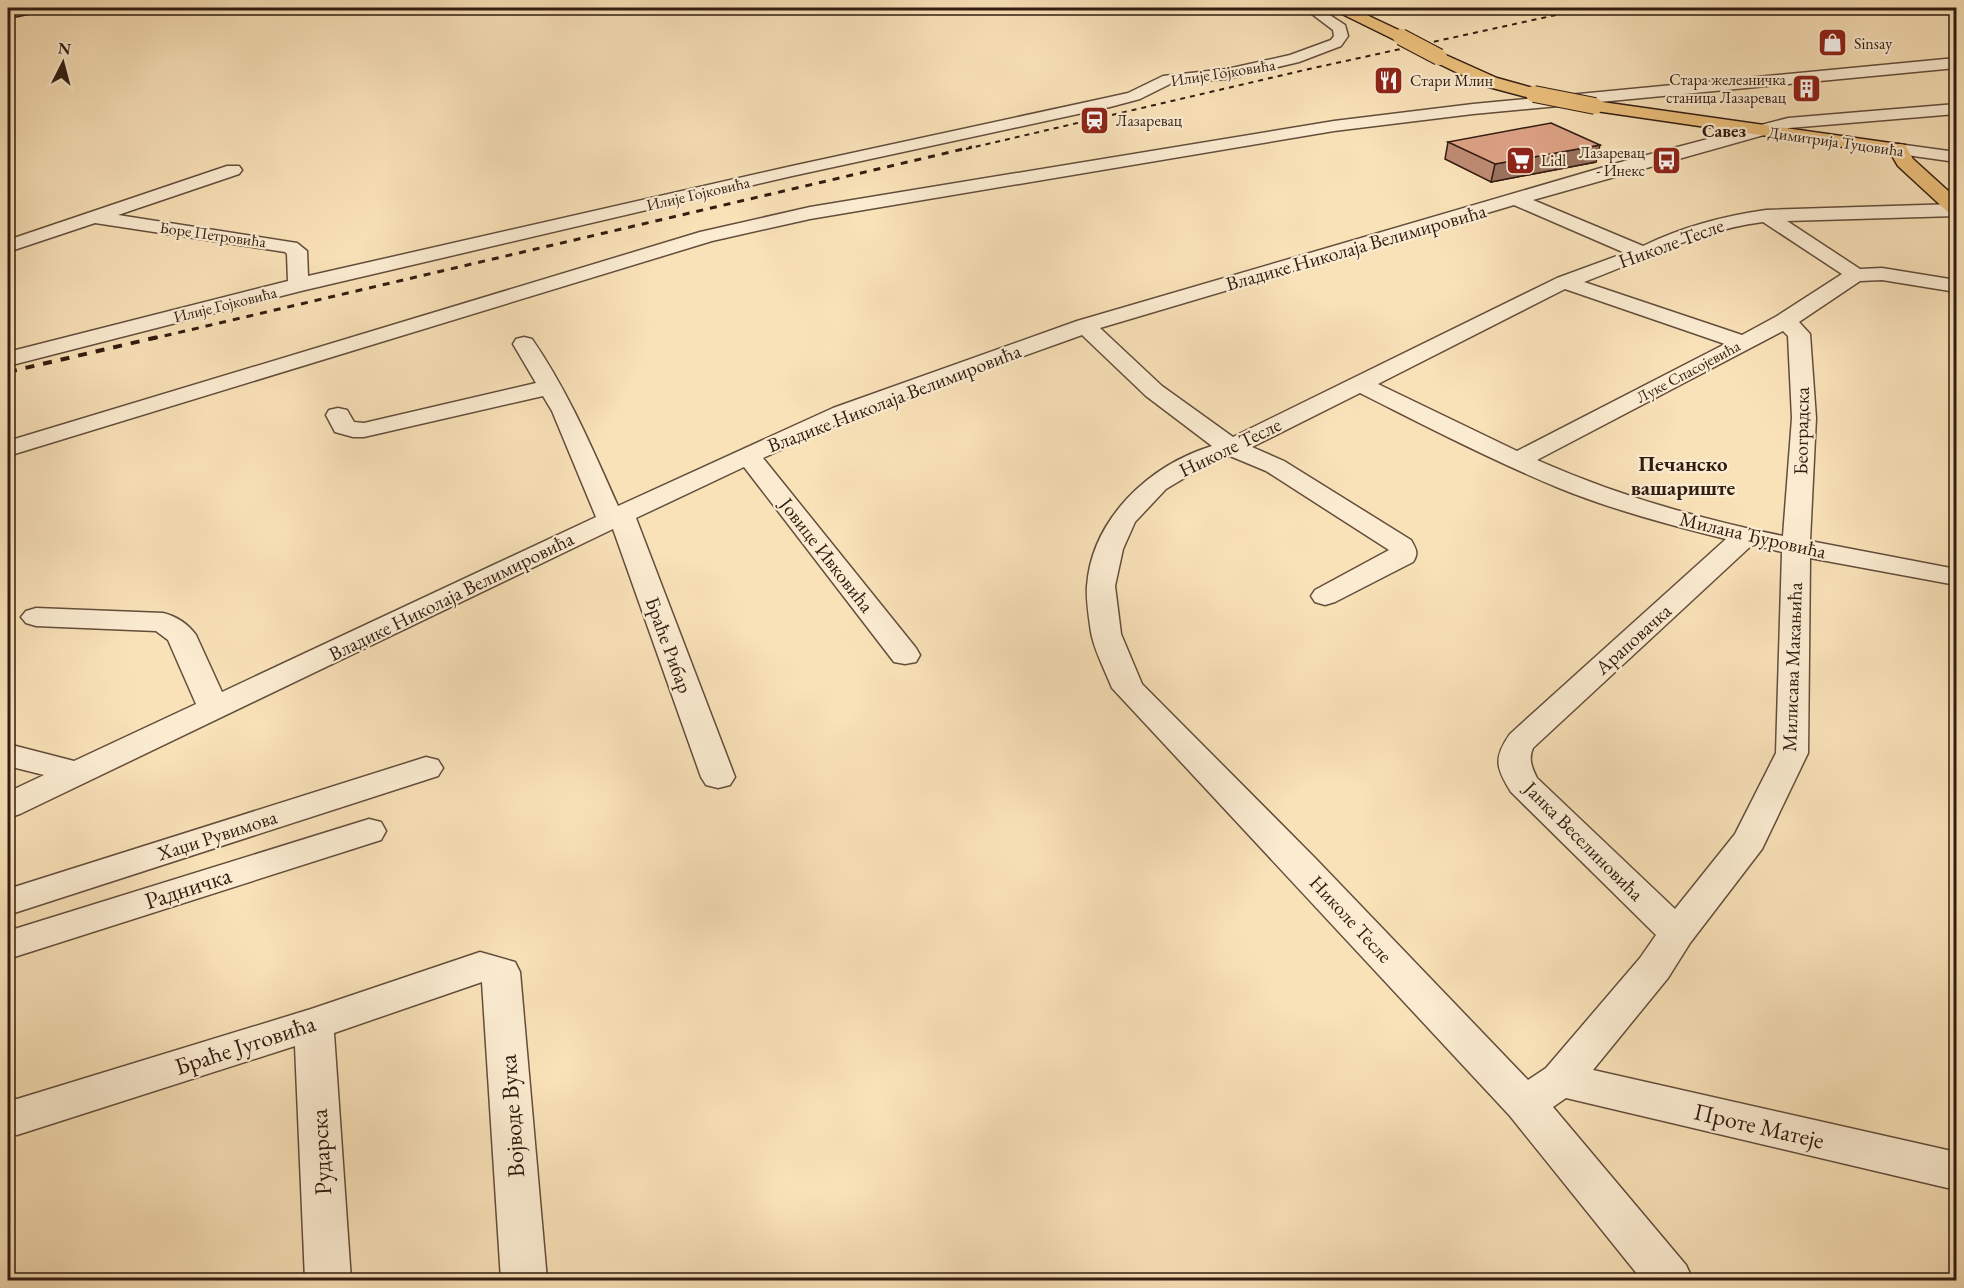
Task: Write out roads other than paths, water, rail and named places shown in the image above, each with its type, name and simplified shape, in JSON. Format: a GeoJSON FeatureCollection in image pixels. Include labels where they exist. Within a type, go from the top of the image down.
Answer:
{"type":"FeatureCollection","features":[{"type":"Feature","properties":{"kind":"main road"},"geometry":{"type":"LineString","coordinates":[[8,14],[36,8]]}},
{"type":"Feature","properties":{"kind":"main road","name":"Димитрија Туцовића"},"geometry":{"type":"LineString","coordinates":[[1341,8],[1491,82],[1534,94],[1594,106],[1898,149]]}},
{"type":"Feature","properties":{"kind":"main road"},"geometry":{"type":"LineString","coordinates":[[1898,149],[1905,162],[1956,209]]}},
{"type":"Feature","properties":{"kind":"street","name":"Илије Гојковића"},"geometry":{"type":"LineString","coordinates":[[8,359],[298,285],[792,171],[1118,100],[1134,96],[1169,79],[1227,74],[1294,59],[1336,44],[1341,36],[1340,28],[1311,8]]}},
{"type":"Feature","properties":{"kind":"street"},"geometry":{"type":"LineString","coordinates":[[8,449],[706,236],[810,213],[1390,118],[1956,63]]}},
{"type":"Feature","properties":{"kind":"street"},"geometry":{"type":"LineString","coordinates":[[1768,82],[1794,94]]}},
{"type":"Feature","properties":{"kind":"street"},"geometry":{"type":"LineString","coordinates":[[1814,103],[1842,117],[1866,118],[1956,109]]}},
{"type":"Feature","properties":{"kind":"street","name":"Владике Николаја Велимировића"},"geometry":{"type":"LineString","coordinates":[[8,806],[616,516],[842,413],[1085,326],[1758,130],[1842,117]]}},
{"type":"Feature","properties":{"kind":"street"},"geometry":{"type":"LineString","coordinates":[[1814,123],[1813,131],[1832,140]]}},
{"type":"Feature","properties":{"kind":"street","name":"Димитрија Туцовића"},"geometry":{"type":"LineString","coordinates":[[1898,149],[1956,157]]}},
{"type":"Feature","properties":{"kind":"street","name":"Боре Петровића"},"geometry":{"type":"LineString","coordinates":[[8,246],[233,170]]}},
{"type":"Feature","properties":{"kind":"street"},"geometry":{"type":"LineString","coordinates":[[1518,200],[1643,253]]}},
{"type":"Feature","properties":{"kind":"street","name":"Николе Тесле"},"geometry":{"type":"LineString","coordinates":[[1670,1281],[1525,1104],[1303,868],[1128,688],[1106,634],[1101,586],[1109,549],[1123,519],[1157,484],[1202,457],[1231,448],[1564,282],[1643,253],[1678,236],[1735,220],[1766,216],[1956,209]]}},
{"type":"Feature","properties":{"kind":"street"},"geometry":{"type":"LineString","coordinates":[[1766,216],[1856,275],[1882,274],[1956,286]]}},
{"type":"Feature","properties":{"kind":"street","name":"Боре Петровића"},"geometry":{"type":"LineString","coordinates":[[93,217],[290,247],[297,251],[298,285]]}},
{"type":"Feature","properties":{"kind":"street","name":"Луке Спасојевића"},"geometry":{"type":"LineString","coordinates":[[1517,461],[1742,342],[1784,328],[1856,275]]}},
{"type":"Feature","properties":{"kind":"street"},"geometry":{"type":"LineString","coordinates":[[1564,282],[1742,342]]}},
{"type":"Feature","properties":{"kind":"street"},"geometry":{"type":"LineString","coordinates":[[1085,326],[1154,391],[1231,448],[1275,466],[1401,546],[1403,556],[1325,597]]}},
{"type":"Feature","properties":{"kind":"street","name":"Београдска"},"geometry":{"type":"LineString","coordinates":[[1784,328],[1804,418],[1796,547]]}},
{"type":"Feature","properties":{"kind":"street","name":"Браће Рибар"},"geometry":{"type":"LineString","coordinates":[[524,344],[564,411],[616,516],[718,777]]}},
{"type":"Feature","properties":{"kind":"street","name":"Милана Ђуровића"},"geometry":{"type":"LineString","coordinates":[[1359,383],[1517,461],[1603,496],[1745,537],[1956,577]]}},
{"type":"Feature","properties":{"kind":"street"},"geometry":{"type":"LineString","coordinates":[[338,415],[344,427],[364,430],[551,387]]}},
{"type":"Feature","properties":{"kind":"street","name":"Јовице Ивковића"},"geometry":{"type":"LineString","coordinates":[[748,455],[905,655]]}},
{"type":"Feature","properties":{"kind":"street","name":"Араповачка"},"geometry":{"type":"LineString","coordinates":[[1521,741],[1745,537]]}},
{"type":"Feature","properties":{"kind":"street","name":"Милисава Макањића"},"geometry":{"type":"LineString","coordinates":[[1677,933],[1750,840],[1792,753],[1796,547]]}},
{"type":"Feature","properties":{"kind":"street"},"geometry":{"type":"LineString","coordinates":[[36,617],[163,622],[181,635],[214,709]]}},
{"type":"Feature","properties":{"kind":"street","name":"Јанка Веселиновића"},"geometry":{"type":"LineString","coordinates":[[1521,741],[1514,751],[1512,762],[1523,784],[1677,933]]}},
{"type":"Feature","properties":{"kind":"street"},"geometry":{"type":"LineString","coordinates":[[8,755],[78,773]]}},
{"type":"Feature","properties":{"kind":"street","name":"Хаџи Рувимова"},"geometry":{"type":"LineString","coordinates":[[8,902],[426,768]]}},
{"type":"Feature","properties":{"kind":"street","name":"Радничка"},"geometry":{"type":"LineString","coordinates":[[8,945],[369,831]]}},
{"type":"Feature","properties":{"kind":"street"},"geometry":{"type":"LineString","coordinates":[[1525,1104],[1561,1080],[1654,968],[1677,933]]}},
{"type":"Feature","properties":{"kind":"street","name":"Браће Југовића"},"geometry":{"type":"LineString","coordinates":[[8,1117],[17,1117],[314,1024],[480,967]]}},
{"type":"Feature","properties":{"kind":"street","name":"Војводе Вука"},"geometry":{"type":"LineString","coordinates":[[480,967],[501,972],[524,1281]]}},
{"type":"Feature","properties":{"kind":"street","name":"Рударска"},"geometry":{"type":"LineString","coordinates":[[314,1024],[328,1281]]}},
{"type":"Feature","properties":{"kind":"street","name":"Проте Матеје"},"geometry":{"type":"LineString","coordinates":[[1561,1080],[1956,1171]]}},
{"type":"Feature","properties":{"kind":"railway"},"geometry":{"type":"LineString","coordinates":[[966,149],[1309,69],[1588,8]]}},
{"type":"Feature","properties":{"kind":"railway"},"geometry":{"type":"LineString","coordinates":[[151,339],[972,147]]}},
{"type":"Feature","properties":{"kind":"railway"},"geometry":{"type":"LineString","coordinates":[[8,372],[158,337]]}},
{"type":"Feature","properties":{"kind":"place","name":"Sinsay"},"geometry":{"type":"Point","coordinates":[1833,43]}},
{"type":"Feature","properties":{"kind":"place","name":"Стари Млин"},"geometry":{"type":"Point","coordinates":[1389,80]}},
{"type":"Feature","properties":{"kind":"place","name":"Стара железничка станица Лазаревац"},"geometry":{"type":"Point","coordinates":[1807,88]}},
{"type":"Feature","properties":{"kind":"place","name":"Лазаревац"},"geometry":{"type":"Point","coordinates":[1095,120]}},
{"type":"Feature","properties":{"kind":"place","name":"Lidl"},"geometry":{"type":"Point","coordinates":[1520,160]}},
{"type":"Feature","properties":{"kind":"place","name":"Лазаревац - Инекс"},"geometry":{"type":"Point","coordinates":[1666,161]}},
{"type":"Feature","properties":{"kind":"district","name":"Савез"},"geometry":{"type":"Point","coordinates":[1724,131]}},
{"type":"Feature","properties":{"kind":"district","name":"Печанско вашариште"},"geometry":{"type":"Point","coordinates":[1683,476]}}]}
